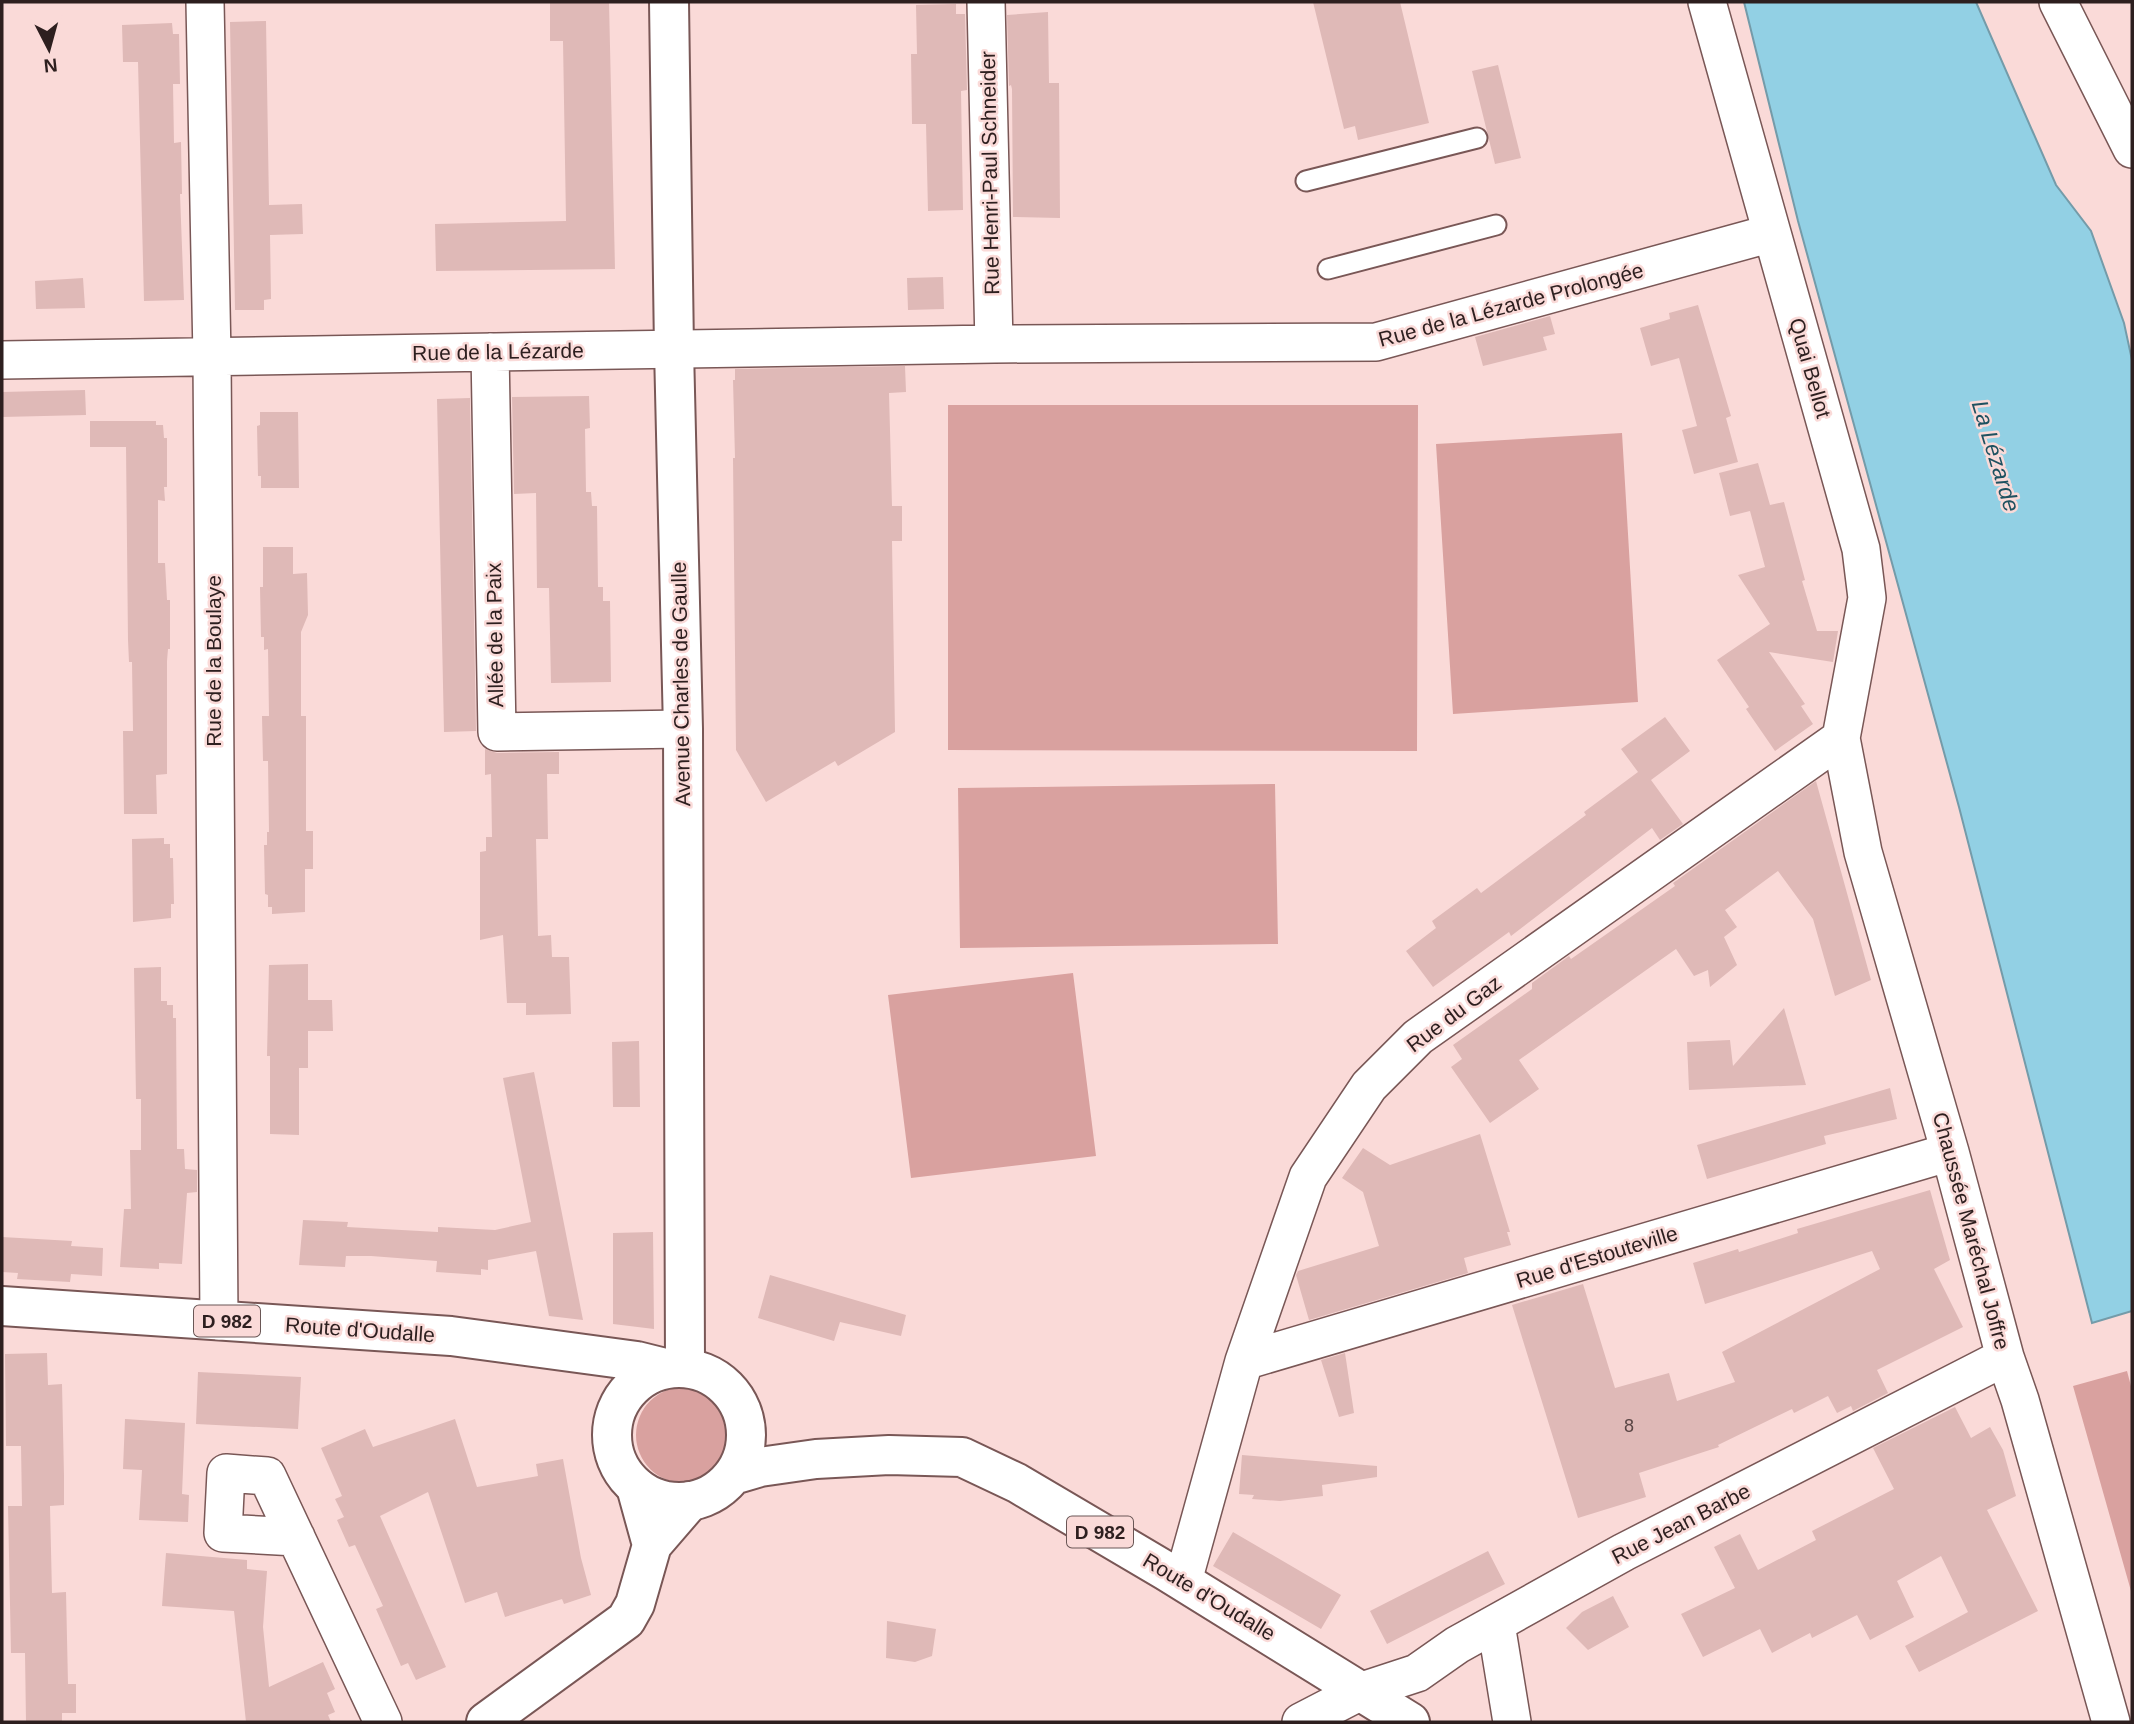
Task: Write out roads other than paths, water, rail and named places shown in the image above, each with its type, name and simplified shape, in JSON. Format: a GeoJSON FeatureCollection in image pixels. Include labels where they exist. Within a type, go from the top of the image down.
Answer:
{"type":"FeatureCollection","features":[{"type":"Feature","properties":{"kind":"main road","name":"Avenue Charles de Gaulle"},"geometry":{"type":"LineString","coordinates":[[669,2],[683,729],[675,1368]]}},
{"type":"Feature","properties":{"kind":"main road","name":"Route d'Oudalle"},"geometry":{"type":"LineString","coordinates":[[2,1306],[451,1335],[675,1368]]}},
{"type":"Feature","properties":{"kind":"main road"},"geometry":{"type":"LineString","coordinates":[[592,1355],[624,1396]]}},
{"type":"Feature","properties":{"kind":"main road"},"geometry":{"type":"LineString","coordinates":[[636,1487],[665,1500],[690,1501],[706,1497],[721,1488],[733,1475],[742,1460],[747,1443],[746,1425],[742,1407],[725,1386],[702,1371],[675,1368],[649,1374],[635,1383],[624,1396],[613,1419],[612,1444],[620,1468],[636,1487],[652,1545]]}},
{"type":"Feature","properties":{"kind":"main road","name":"Route d'Oudalle"},"geometry":{"type":"LineString","coordinates":[[746,1425],[768,1441],[816,1459]]}},
{"type":"Feature","properties":{"kind":"main road","name":"Route d'Oudalle"},"geometry":{"type":"LineString","coordinates":[[733,1475],[760,1467],[816,1459],[889,1455],[962,1457],[1017,1483],[1184,1581],[1359,1692]]}},
{"type":"Feature","properties":{"kind":"main road"},"geometry":{"type":"LineString","coordinates":[[486,1722],[626,1620],[635,1604],[652,1545],[690,1501]]}},
{"type":"Feature","properties":{"kind":"main road","name":"D 982"},"geometry":{"type":"LineString","coordinates":[[1359,1692],[1410,1722]]}},
{"type":"Feature","properties":{"kind":"street","name":"Rue de la Boulaye"},"geometry":{"type":"LineString","coordinates":[[205,2],[212,357],[219,1321]]}},
{"type":"Feature","properties":{"kind":"street","name":"Rue Henri-Paul Schneider"},"geometry":{"type":"LineString","coordinates":[[986,2],[994,344]]}},
{"type":"Feature","properties":{"kind":"street","name":"Quai Bellot"},"geometry":{"type":"LineString","coordinates":[[1707,2],[1861,550],[1867,598],[1842,738]]}},
{"type":"Feature","properties":{"kind":"street"},"geometry":{"type":"LineString","coordinates":[[2058,2],[2132,149]]}},
{"type":"Feature","properties":{"kind":"street","name":"Rue de la Lézarde Prolongée"},"geometry":{"type":"LineString","coordinates":[[994,344],[1376,342],[1772,233]]}},
{"type":"Feature","properties":{"kind":"street","name":"Rue de la Lézarde"},"geometry":{"type":"LineString","coordinates":[[2,360],[994,344]]}},
{"type":"Feature","properties":{"kind":"street","name":"Allée de la Paix"},"geometry":{"type":"LineString","coordinates":[[490,352],[497,732],[683,729]]}},
{"type":"Feature","properties":{"kind":"street","name":"Chaussée Maréchal Joffre"},"geometry":{"type":"LineString","coordinates":[[1842,738],[1863,852],[2111,1722]]}},
{"type":"Feature","properties":{"kind":"street","name":"Rue du Gaz"},"geometry":{"type":"LineString","coordinates":[[1184,1581],[1244,1361],[1308,1177],[1368,1086],[1418,1037],[1842,738]]}},
{"type":"Feature","properties":{"kind":"street","name":"Rue d'Estouteville"},"geometry":{"type":"LineString","coordinates":[[1244,1361],[1950,1152]]}},
{"type":"Feature","properties":{"kind":"street","name":"Rue Jean Barbe"},"geometry":{"type":"LineString","coordinates":[[1301,1722],[1359,1692],[1417,1673],[1457,1645],[1624,1552],[2005,1357]]}},
{"type":"Feature","properties":{"kind":"street"},"geometry":{"type":"LineString","coordinates":[[296,1537],[383,1722]]}},
{"type":"Feature","properties":{"kind":"street"},"geometry":{"type":"LineString","coordinates":[[1496,1624],[1512,1722]]}},
{"type":"Feature","properties":{"kind":"lane"},"geometry":{"type":"LineString","coordinates":[[1307,181],[1477,138]]}},
{"type":"Feature","properties":{"kind":"lane"},"geometry":{"type":"LineString","coordinates":[[1328,269],[1496,225]]}},
{"type":"Feature","properties":{"kind":"water","name":"La Lézarde"},"geometry":{"type":"Polygon","coordinates":[[[1744,2],[1976,2],[2056,185],[2091,231],[2124,323],[2132,360],[2132,1311],[2092,1323],[1959,807],[1798,221],[1744,2]]]}}]}
